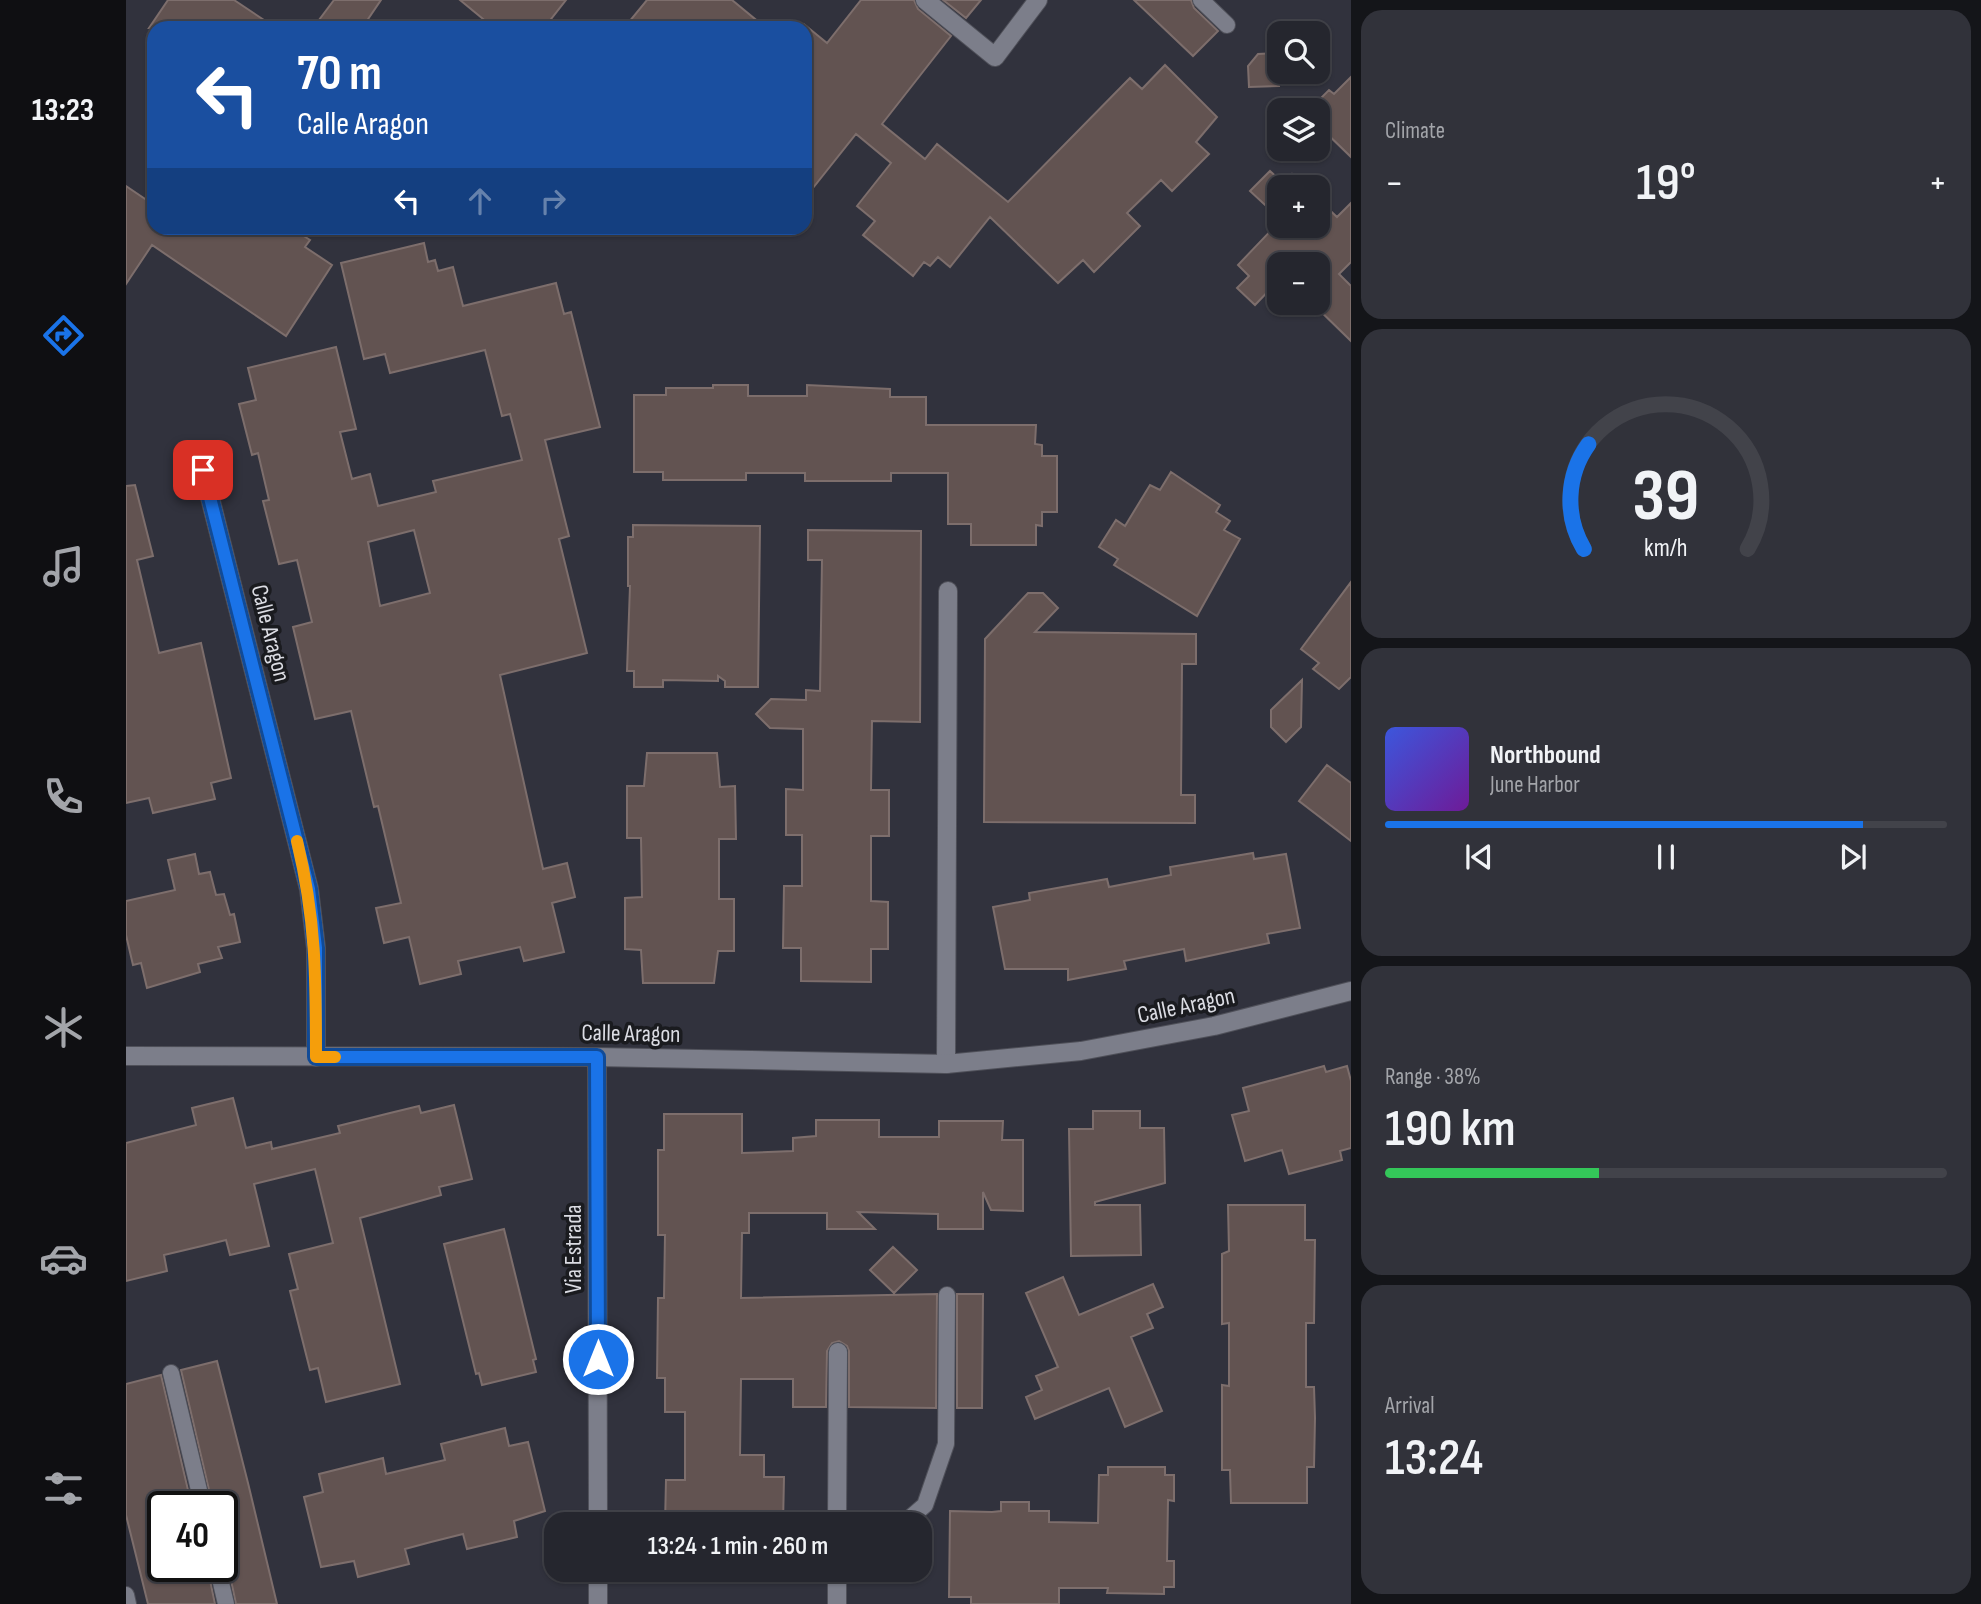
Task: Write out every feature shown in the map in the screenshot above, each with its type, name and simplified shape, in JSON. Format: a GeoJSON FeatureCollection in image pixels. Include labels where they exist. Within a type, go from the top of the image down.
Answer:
{"type":"FeatureCollection","features":[{"type":"Feature","properties":{"kind":"street"},"geometry":{"type":"LineString","coordinates":[[925,0],[995,57],[1038,0]]}},
{"type":"Feature","properties":{"kind":"street","name":"Calle Aragon"},"geometry":{"type":"LineString","coordinates":[[203,470],[309,889],[316,948],[316,1057]]}},
{"type":"Feature","properties":{"kind":"street"},"geometry":{"type":"LineString","coordinates":[[946,1063],[948,591]]}},
{"type":"Feature","properties":{"kind":"street","name":"Calle Aragon"},"geometry":{"type":"LineString","coordinates":[[126,1056],[597,1057],[946,1063],[1081,1051],[1214,1026],[1351,991]]}},
{"type":"Feature","properties":{"kind":"street","name":"Via Estrada"},"geometry":{"type":"LineString","coordinates":[[597,1057],[598,1512]]}},
{"type":"Feature","properties":{"kind":"street"},"geometry":{"type":"LineString","coordinates":[[837,1512],[838,1352]]}},
{"type":"Feature","properties":{"kind":"street"},"geometry":{"type":"LineString","coordinates":[[598,1582],[598,1604]]}},
{"type":"Feature","properties":{"kind":"street"},"geometry":{"type":"LineString","coordinates":[[836,1604],[837,1582]]}},
{"type":"Feature","properties":{"kind":"lane"},"geometry":{"type":"LineString","coordinates":[[1201,0],[1227,25]]}},
{"type":"Feature","properties":{"kind":"lane"},"geometry":{"type":"LineString","coordinates":[[917,1512],[925,1505],[946,1444],[947,1295]]}},
{"type":"Feature","properties":{"kind":"lane"},"geometry":{"type":"LineString","coordinates":[[171,1373],[199,1491]]}},
{"type":"Feature","properties":{"kind":"lane"},"geometry":{"type":"LineString","coordinates":[[221,1582],[226,1604]]}},
{"type":"Feature","properties":{"kind":"lane"},"geometry":{"type":"LineString","coordinates":[[126,1595],[128,1604]]}},
{"type":"Feature","properties":{"kind":"building"},"geometry":{"type":"Polygon","coordinates":[[[168,0],[234,0],[266,21],[154,21],[168,0]]]}},
{"type":"Feature","properties":{"kind":"building"},"geometry":{"type":"Polygon","coordinates":[[[334,0],[381,0],[367,21],[318,21],[334,0]]]}},
{"type":"Feature","properties":{"kind":"building"},"geometry":{"type":"Polygon","coordinates":[[[460,0],[566,0],[550,21],[486,21],[460,0]]]}},
{"type":"Feature","properties":{"kind":"building"},"geometry":{"type":"Polygon","coordinates":[[[647,0],[732,0],[758,21],[630,21],[647,0]]]}},
{"type":"Feature","properties":{"kind":"building"},"geometry":{"type":"Polygon","coordinates":[[[861,0],[914,0],[918,9],[951,36],[882,124],[925,159],[937,144],[1008,202],[1130,78],[1142,89],[1165,65],[1217,117],[1196,142],[1209,154],[1172,191],[1161,180],[1127,213],[1140,226],[1094,272],[1083,260],[1058,283],[990,217],[950,267],[938,257],[930,266],[924,262],[913,276],[863,235],[875,221],[857,206],[891,163],[856,134],[812,189],[812,31],[827,43],[861,0]]]}},
{"type":"Feature","properties":{"kind":"building"},"geometry":{"type":"Polygon","coordinates":[[[943,0],[981,0],[966,18],[943,0]]]}},
{"type":"Feature","properties":{"kind":"building"},"geometry":{"type":"Polygon","coordinates":[[[1134,0],[1191,0],[1194,8],[1218,31],[1193,56],[1134,0]]]}},
{"type":"Feature","properties":{"kind":"building"},"geometry":{"type":"Polygon","coordinates":[[[1258,54],[1267,54],[1267,84],[1279,86],[1249,87],[1248,66],[1258,54]]]}},
{"type":"Feature","properties":{"kind":"building"},"geometry":{"type":"Polygon","coordinates":[[[1351,77],[1351,157],[1330,137],[1330,98],[1321,98],[1329,90],[1334,94],[1351,77]]]}},
{"type":"Feature","properties":{"kind":"building"},"geometry":{"type":"Polygon","coordinates":[[[1270,171],[1274,175],[1267,175],[1267,207],[1250,191],[1270,171]]]}},
{"type":"Feature","properties":{"kind":"building"},"geometry":{"type":"Polygon","coordinates":[[[126,186],[147,200],[147,235],[302,235],[310,240],[305,247],[332,265],[286,336],[152,245],[126,284],[126,186]]]}},
{"type":"Feature","properties":{"kind":"building"},"geometry":{"type":"Polygon","coordinates":[[[1351,203],[1351,262],[1339,274],[1351,286],[1351,341],[1324,315],[1330,315],[1330,252],[1267,252],[1267,292],[1255,305],[1237,288],[1249,276],[1238,265],[1267,235],[1267,238],[1330,238],[1330,210],[1337,217],[1351,203]]]}},
{"type":"Feature","properties":{"kind":"building"},"geometry":{"type":"Polygon","coordinates":[[[424,243],[428,262],[435,260],[438,271],[453,267],[463,306],[556,283],[564,314],[571,312],[600,427],[545,440],[569,536],[559,539],[587,653],[500,675],[543,869],[567,863],[575,897],[552,903],[564,952],[524,961],[520,947],[458,961],[461,974],[420,984],[409,937],[384,943],[376,908],[401,903],[378,806],[374,807],[351,711],[315,719],[293,627],[312,622],[297,560],[279,564],[263,501],[269,500],[258,453],[252,455],[239,404],[256,400],[248,368],[336,347],[356,429],[340,432],[352,479],[370,474],[378,506],[436,492],[433,481],[522,460],[510,414],[502,416],[485,350],[390,373],[385,354],[364,359],[341,263],[424,243]],[[414,530],[368,542],[380,606],[430,593],[414,530]]]}},
{"type":"Feature","properties":{"kind":"building"},"geometry":{"type":"Polygon","coordinates":[[[713,385],[748,385],[748,396],[807,396],[807,385],[890,389],[890,397],[926,397],[926,425],[1036,425],[1035,444],[1042,445],[1042,456],[1057,456],[1057,512],[1042,512],[1042,526],[1036,525],[1036,545],[971,545],[971,524],[948,524],[948,473],[891,473],[891,481],[805,481],[805,473],[746,473],[746,480],[663,480],[663,472],[634,472],[634,395],[666,395],[666,388],[713,388],[713,385]]]}},
{"type":"Feature","properties":{"kind":"building"},"geometry":{"type":"Polygon","coordinates":[[[1171,472],[1220,505],[1216,512],[1230,521],[1224,530],[1240,539],[1197,616],[1114,565],[1118,559],[1099,547],[1116,520],[1125,526],[1150,485],[1160,490],[1171,472]]]}},
{"type":"Feature","properties":{"kind":"building"},"geometry":{"type":"Polygon","coordinates":[[[135,485],[153,556],[137,560],[159,653],[201,643],[231,778],[211,783],[215,799],[153,813],[149,798],[126,803],[126,486],[135,485]]]}},
{"type":"Feature","properties":{"kind":"building"},"geometry":{"type":"Polygon","coordinates":[[[633,525],[760,526],[758,687],[725,687],[725,681],[718,676],[718,681],[663,680],[663,687],[634,687],[634,671],[627,671],[630,586],[628,537],[633,537],[633,525]]]}},
{"type":"Feature","properties":{"kind":"building"},"geometry":{"type":"Polygon","coordinates":[[[808,530],[921,531],[920,722],[872,721],[871,790],[889,790],[889,836],[871,836],[871,901],[888,902],[888,949],[871,949],[871,982],[801,981],[801,948],[783,948],[784,886],[802,886],[802,835],[786,835],[786,789],[803,790],[803,729],[770,728],[756,714],[771,699],[806,700],[806,690],[820,691],[822,560],[808,560],[808,530]]]}},
{"type":"Feature","properties":{"kind":"building"},"geometry":{"type":"Polygon","coordinates":[[[1351,582],[1351,677],[1339,689],[1313,669],[1319,663],[1301,649],[1351,582]]]}},
{"type":"Feature","properties":{"kind":"building"},"geometry":{"type":"Polygon","coordinates":[[[1028,593],[1043,593],[1058,608],[1035,632],[1196,634],[1196,664],[1182,664],[1181,795],[1195,795],[1195,823],[984,822],[985,639],[1028,593]]]}},
{"type":"Feature","properties":{"kind":"building"},"geometry":{"type":"Polygon","coordinates":[[[1302,680],[1301,727],[1286,742],[1271,727],[1271,710],[1302,680]]]}},
{"type":"Feature","properties":{"kind":"building"},"geometry":{"type":"Polygon","coordinates":[[[647,753],[717,753],[720,787],[735,786],[736,839],[719,839],[719,899],[734,899],[734,951],[718,951],[714,983],[643,983],[641,950],[625,949],[625,898],[642,897],[641,838],[627,838],[627,786],[644,786],[647,753]]]}},
{"type":"Feature","properties":{"kind":"building"},"geometry":{"type":"Polygon","coordinates":[[[1327,765],[1351,783],[1351,841],[1299,801],[1327,765]]]}},
{"type":"Feature","properties":{"kind":"building"},"geometry":{"type":"Polygon","coordinates":[[[1253,853],[1254,859],[1286,854],[1300,928],[1267,934],[1269,943],[1186,961],[1184,949],[1124,961],[1126,969],[1068,980],[1068,969],[1005,969],[993,907],[1030,900],[1029,893],[1107,879],[1109,887],[1171,875],[1170,867],[1253,853]]]}},
{"type":"Feature","properties":{"kind":"building"},"geometry":{"type":"Polygon","coordinates":[[[195,854],[199,874],[210,872],[216,895],[224,894],[230,915],[234,914],[240,942],[218,947],[222,958],[198,964],[200,972],[147,988],[141,963],[133,965],[126,935],[126,901],[175,890],[168,860],[195,854]]]}},
{"type":"Feature","properties":{"kind":"building"},"geometry":{"type":"Polygon","coordinates":[[[1324,1066],[1326,1072],[1347,1066],[1351,1081],[1351,1148],[1340,1151],[1342,1160],[1289,1174],[1282,1150],[1245,1161],[1232,1115],[1249,1111],[1243,1088],[1324,1066]]]}},
{"type":"Feature","properties":{"kind":"building"},"geometry":{"type":"Polygon","coordinates":[[[233,1098],[246,1148],[271,1142],[272,1149],[340,1133],[338,1126],[390,1113],[419,1106],[421,1113],[454,1105],[472,1179],[439,1187],[441,1195],[360,1218],[400,1384],[326,1402],[318,1368],[310,1370],[290,1291],[298,1289],[289,1254],[333,1243],[315,1169],[254,1184],[269,1246],[230,1255],[226,1240],[164,1255],[167,1271],[126,1281],[126,1143],[196,1125],[192,1108],[233,1098]]]}},
{"type":"Feature","properties":{"kind":"building"},"geometry":{"type":"Polygon","coordinates":[[[1093,1111],[1140,1111],[1140,1128],[1164,1128],[1165,1183],[1095,1202],[1095,1205],[1140,1205],[1141,1255],[1071,1256],[1069,1129],[1093,1129],[1093,1111]]]}},
{"type":"Feature","properties":{"kind":"building"},"geometry":{"type":"Polygon","coordinates":[[[664,1114],[742,1114],[742,1153],[793,1151],[793,1138],[816,1136],[816,1120],[879,1120],[879,1137],[939,1137],[939,1121],[1003,1121],[1002,1140],[1023,1140],[1023,1211],[991,1210],[983,1192],[983,1229],[938,1229],[938,1214],[858,1212],[875,1229],[827,1229],[827,1213],[749,1213],[749,1233],[742,1233],[741,1298],[937,1294],[936,1408],[849,1407],[849,1351],[847,1346],[839,1341],[832,1343],[827,1351],[826,1407],[793,1407],[793,1379],[741,1379],[740,1455],[764,1455],[764,1477],[784,1477],[783,1512],[665,1512],[666,1480],[685,1480],[685,1412],[665,1412],[665,1378],[657,1378],[658,1298],[664,1298],[665,1235],[658,1235],[658,1150],[664,1150],[664,1114]]]}},
{"type":"Feature","properties":{"kind":"building"},"geometry":{"type":"Polygon","coordinates":[[[1228,1205],[1305,1205],[1305,1240],[1315,1240],[1314,1323],[1306,1323],[1306,1387],[1314,1387],[1315,1418],[1314,1467],[1307,1467],[1307,1503],[1231,1503],[1230,1470],[1222,1470],[1222,1385],[1229,1386],[1229,1323],[1222,1324],[1222,1254],[1229,1251],[1228,1205]]]}},
{"type":"Feature","properties":{"kind":"building"},"geometry":{"type":"Polygon","coordinates":[[[504,1229],[536,1359],[533,1360],[536,1372],[482,1385],[479,1373],[476,1374],[444,1244],[504,1229]]]}},
{"type":"Feature","properties":{"kind":"building"},"geometry":{"type":"Polygon","coordinates":[[[893,1247],[917,1270],[894,1293],[870,1270],[893,1247]]]}},
{"type":"Feature","properties":{"kind":"building"},"geometry":{"type":"Polygon","coordinates":[[[1063,1277],[1079,1315],[1153,1284],[1163,1307],[1147,1314],[1153,1328],[1131,1337],[1162,1411],[1125,1427],[1109,1388],[1035,1419],[1026,1397],[1042,1390],[1036,1376],[1058,1367],[1026,1293],[1063,1277]]]}},
{"type":"Feature","properties":{"kind":"building"},"geometry":{"type":"Polygon","coordinates":[[[957,1294],[983,1294],[982,1408],[957,1408],[957,1294]]]}},
{"type":"Feature","properties":{"kind":"building"},"geometry":{"type":"Polygon","coordinates":[[[217,1361],[277,1604],[236,1604],[231,1582],[238,1582],[238,1491],[209,1491],[181,1370],[217,1361]]]}},
{"type":"Feature","properties":{"kind":"building"},"geometry":{"type":"Polygon","coordinates":[[[161,1375],[188,1491],[147,1491],[147,1582],[210,1582],[215,1604],[148,1604],[126,1515],[126,1384],[161,1375]]]}},
{"type":"Feature","properties":{"kind":"building"},"geometry":{"type":"Polygon","coordinates":[[[505,1428],[509,1446],[528,1442],[545,1511],[514,1521],[517,1537],[467,1549],[463,1534],[431,1542],[405,1549],[409,1564],[358,1577],[354,1561],[321,1567],[304,1497],[323,1492],[319,1474],[383,1458],[386,1474],[445,1460],[441,1444],[505,1428]]]}},
{"type":"Feature","properties":{"kind":"building"},"geometry":{"type":"Polygon","coordinates":[[[1108,1467],[1165,1467],[1165,1475],[1174,1475],[1174,1501],[1168,1500],[1167,1561],[1174,1561],[1174,1587],[1164,1587],[1164,1594],[1107,1593],[1108,1588],[1059,1588],[1059,1604],[971,1604],[971,1597],[949,1597],[950,1511],[1001,1511],[1001,1502],[1029,1502],[1029,1511],[1049,1511],[1049,1522],[1098,1523],[1099,1475],[1108,1475],[1108,1467]]]}},
{"type":"Feature","properties":{"kind":"slow traffic"},"geometry":{"type":"LineString","coordinates":[[297,841],[309,889],[316,948],[316,1057],[335,1057]]}},
{"type":"Feature","properties":{"kind":"route"},"geometry":{"type":"LineString","coordinates":[[203,470],[309,889],[316,948],[316,1057],[597,1057],[598,1359]]}}]}
